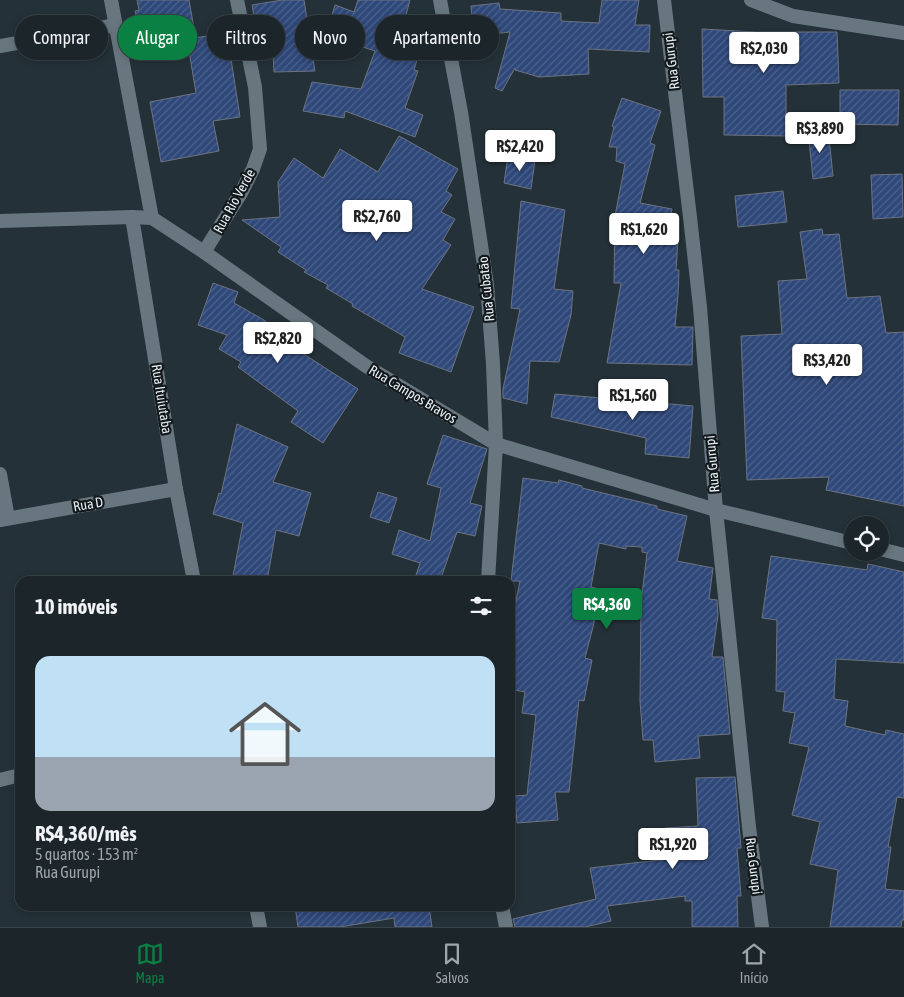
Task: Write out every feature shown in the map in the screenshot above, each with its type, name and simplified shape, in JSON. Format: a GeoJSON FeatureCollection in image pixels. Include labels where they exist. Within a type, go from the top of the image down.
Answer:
{"type":"FeatureCollection","features":[{"type":"Feature","properties":{"kind":"street"},"geometry":{"type":"LineString","coordinates":[[0,221],[152,218],[111,0]]}},
{"type":"Feature","properties":{"kind":"street","name":"Rua Rio Verde"},"geometry":{"type":"LineString","coordinates":[[204,252],[242,193],[260,149],[255,87],[237,0]]}},
{"type":"Feature","properties":{"kind":"street","name":"Rua Cubatão"},"geometry":{"type":"LineString","coordinates":[[440,0],[461,112],[486,285],[493,364],[496,444],[488,576]]}},
{"type":"Feature","properties":{"kind":"street","name":"Rua Gurupi"},"geometry":{"type":"LineString","coordinates":[[664,0],[699,298],[716,510],[748,817],[762,927]]}},
{"type":"Feature","properties":{"kind":"street"},"geometry":{"type":"LineString","coordinates":[[751,0],[794,16],[904,33]]}},
{"type":"Feature","properties":{"kind":"street"},"geometry":{"type":"LineString","coordinates":[[0,46],[116,24]]}},
{"type":"Feature","properties":{"kind":"street","name":"Rua Ituiutaba"},"geometry":{"type":"LineString","coordinates":[[132,217],[176,489],[193,576]]}},
{"type":"Feature","properties":{"kind":"street","name":"Rua Campos Bravos"},"geometry":{"type":"LineString","coordinates":[[152,218],[204,252],[366,366],[496,444],[716,510],[844,541]]}},
{"type":"Feature","properties":{"kind":"street"},"geometry":{"type":"LineString","coordinates":[[0,474],[4,519]]}},
{"type":"Feature","properties":{"kind":"street","name":"Rua D"},"geometry":{"type":"LineString","coordinates":[[4,519],[176,489]]}},
{"type":"Feature","properties":{"kind":"street"},"geometry":{"type":"LineString","coordinates":[[889,551],[904,555]]}},
{"type":"Feature","properties":{"kind":"street"},"geometry":{"type":"LineString","coordinates":[[0,780],[15,776]]}},
{"type":"Feature","properties":{"kind":"street"},"geometry":{"type":"LineString","coordinates":[[257,911],[260,927]]}},
{"type":"Feature","properties":{"kind":"street"},"geometry":{"type":"LineString","coordinates":[[503,911],[506,927]]}},
{"type":"Feature","properties":{"kind":"building"},"geometry":{"type":"Polygon","coordinates":[[[137,0],[189,0],[192,15],[136,15],[135,11],[139,10],[137,0]]]}},
{"type":"Feature","properties":{"kind":"building"},"geometry":{"type":"Polygon","coordinates":[[[282,0],[304,0],[306,15],[295,15],[295,60],[313,60],[315,71],[274,72],[273,60],[285,60],[285,15],[254,15],[252,5],[282,0]]]}},
{"type":"Feature","properties":{"kind":"building"},"geometry":{"type":"Polygon","coordinates":[[[358,0],[410,0],[406,15],[375,15],[375,51],[365,48],[365,15],[332,15],[335,5],[354,12],[358,0]]]}},
{"type":"Feature","properties":{"kind":"building"},"geometry":{"type":"Polygon","coordinates":[[[602,0],[639,0],[635,25],[650,25],[649,52],[588,49],[589,74],[539,77],[515,70],[515,68],[502,91],[495,88],[510,32],[499,33],[499,15],[472,15],[471,6],[499,3],[500,9],[561,13],[561,21],[599,23],[602,0]]]}},
{"type":"Feature","properties":{"kind":"building"},"geometry":{"type":"Polygon","coordinates":[[[702,29],[756,32],[837,32],[839,83],[786,85],[786,136],[724,135],[724,97],[703,97],[702,29]]]}},
{"type":"Feature","properties":{"kind":"building"},"geometry":{"type":"Polygon","coordinates":[[[207,36],[207,60],[231,60],[240,117],[213,121],[219,151],[161,162],[150,102],[196,93],[190,60],[197,60],[197,38],[207,36]]]}},
{"type":"Feature","properties":{"kind":"building"},"geometry":{"type":"Polygon","coordinates":[[[375,51],[375,60],[417,60],[414,70],[418,71],[405,108],[423,115],[415,137],[345,111],[344,118],[303,111],[312,82],[361,89],[375,51]]]}},
{"type":"Feature","properties":{"kind":"building"},"geometry":{"type":"Polygon","coordinates":[[[840,90],[899,90],[898,125],[840,124],[840,90]]]}},
{"type":"Feature","properties":{"kind":"building"},"geometry":{"type":"Polygon","coordinates":[[[622,98],[661,111],[650,143],[655,145],[640,203],[672,209],[666,238],[678,239],[676,270],[679,270],[675,327],[693,327],[692,365],[607,363],[621,283],[614,283],[615,216],[625,164],[616,161],[617,147],[609,147],[614,127],[612,126],[622,98]]]}},
{"type":"Feature","properties":{"kind":"building"},"geometry":{"type":"Polygon","coordinates":[[[828,128],[833,176],[813,179],[808,131],[828,128]]]}},
{"type":"Feature","properties":{"kind":"building"},"geometry":{"type":"Polygon","coordinates":[[[399,136],[458,169],[446,191],[452,195],[441,212],[455,219],[443,240],[451,245],[422,289],[474,307],[451,372],[399,353],[405,337],[352,306],[353,304],[326,288],[328,285],[304,272],[306,270],[278,252],[281,247],[242,220],[280,217],[278,182],[294,158],[323,178],[340,149],[378,172],[399,136]]]}},
{"type":"Feature","properties":{"kind":"building"},"geometry":{"type":"Polygon","coordinates":[[[508,156],[535,160],[531,189],[504,183],[508,156]]]}},
{"type":"Feature","properties":{"kind":"building"},"geometry":{"type":"Polygon","coordinates":[[[902,174],[903,217],[873,219],[871,175],[902,174]]]}},
{"type":"Feature","properties":{"kind":"building"},"geometry":{"type":"Polygon","coordinates":[[[783,191],[787,222],[738,227],[735,196],[783,191]]]}},
{"type":"Feature","properties":{"kind":"building"},"geometry":{"type":"Polygon","coordinates":[[[521,201],[565,210],[554,289],[573,291],[571,315],[559,362],[530,361],[527,404],[503,398],[503,389],[520,309],[511,308],[521,201]]]}},
{"type":"Feature","properties":{"kind":"building"},"geometry":{"type":"Polygon","coordinates":[[[822,229],[823,235],[839,234],[847,298],[880,296],[886,333],[904,332],[904,506],[826,490],[829,477],[747,480],[741,336],[782,334],[778,281],[807,279],[800,232],[822,229]]]}},
{"type":"Feature","properties":{"kind":"building"},"geometry":{"type":"Polygon","coordinates":[[[213,283],[238,292],[234,303],[264,320],[301,348],[299,351],[358,389],[323,443],[291,422],[298,411],[238,367],[241,362],[219,349],[227,335],[198,325],[213,283]]]}},
{"type":"Feature","properties":{"kind":"building"},"geometry":{"type":"Polygon","coordinates":[[[555,394],[693,406],[689,458],[645,454],[646,438],[551,417],[555,394]]]}},
{"type":"Feature","properties":{"kind":"building"},"geometry":{"type":"Polygon","coordinates":[[[237,424],[288,447],[273,482],[311,493],[299,536],[276,530],[268,576],[233,576],[243,523],[213,514],[219,493],[221,494],[237,424]]]}},
{"type":"Feature","properties":{"kind":"building"},"geometry":{"type":"Polygon","coordinates":[[[443,435],[487,449],[470,503],[482,506],[475,536],[457,532],[442,576],[416,576],[420,563],[392,554],[399,530],[430,541],[441,488],[427,484],[443,435]]]}},
{"type":"Feature","properties":{"kind":"building"},"geometry":{"type":"Polygon","coordinates":[[[523,478],[558,483],[559,480],[582,486],[582,488],[657,506],[657,509],[687,516],[677,561],[713,568],[709,599],[717,600],[718,615],[712,657],[723,657],[730,734],[698,736],[700,758],[655,762],[653,740],[643,740],[640,701],[641,603],[647,553],[642,552],[642,547],[626,546],[626,549],[599,543],[591,587],[617,593],[613,618],[596,615],[585,658],[592,660],[584,701],[579,700],[569,792],[555,792],[558,820],[517,823],[515,796],[527,795],[536,715],[522,713],[525,692],[515,690],[515,606],[520,581],[515,581],[515,576],[512,576],[523,478]]]}},
{"type":"Feature","properties":{"kind":"building"},"geometry":{"type":"Polygon","coordinates":[[[378,492],[397,498],[389,523],[370,517],[378,492]]]}},
{"type":"Feature","properties":{"kind":"building"},"geometry":{"type":"Polygon","coordinates":[[[771,556],[867,570],[868,564],[904,572],[904,663],[836,659],[834,699],[848,701],[845,726],[885,735],[886,730],[904,734],[904,798],[897,797],[888,847],[891,847],[885,889],[904,891],[904,920],[902,920],[901,927],[830,927],[838,870],[810,864],[820,822],[792,815],[809,747],[789,743],[795,713],[783,711],[785,692],[776,691],[777,620],[762,618],[771,556]]]}},
{"type":"Feature","properties":{"kind":"building"},"geometry":{"type":"Polygon","coordinates":[[[735,777],[741,848],[737,848],[741,896],[737,896],[738,927],[692,927],[692,901],[685,901],[685,896],[607,906],[611,921],[585,927],[515,927],[513,919],[596,899],[590,868],[668,859],[665,828],[698,826],[696,778],[735,777]]]}},
{"type":"Feature","properties":{"kind":"building"},"geometry":{"type":"Polygon","coordinates":[[[296,911],[430,911],[432,927],[395,927],[394,918],[340,927],[298,927],[296,911]]]}}]}
